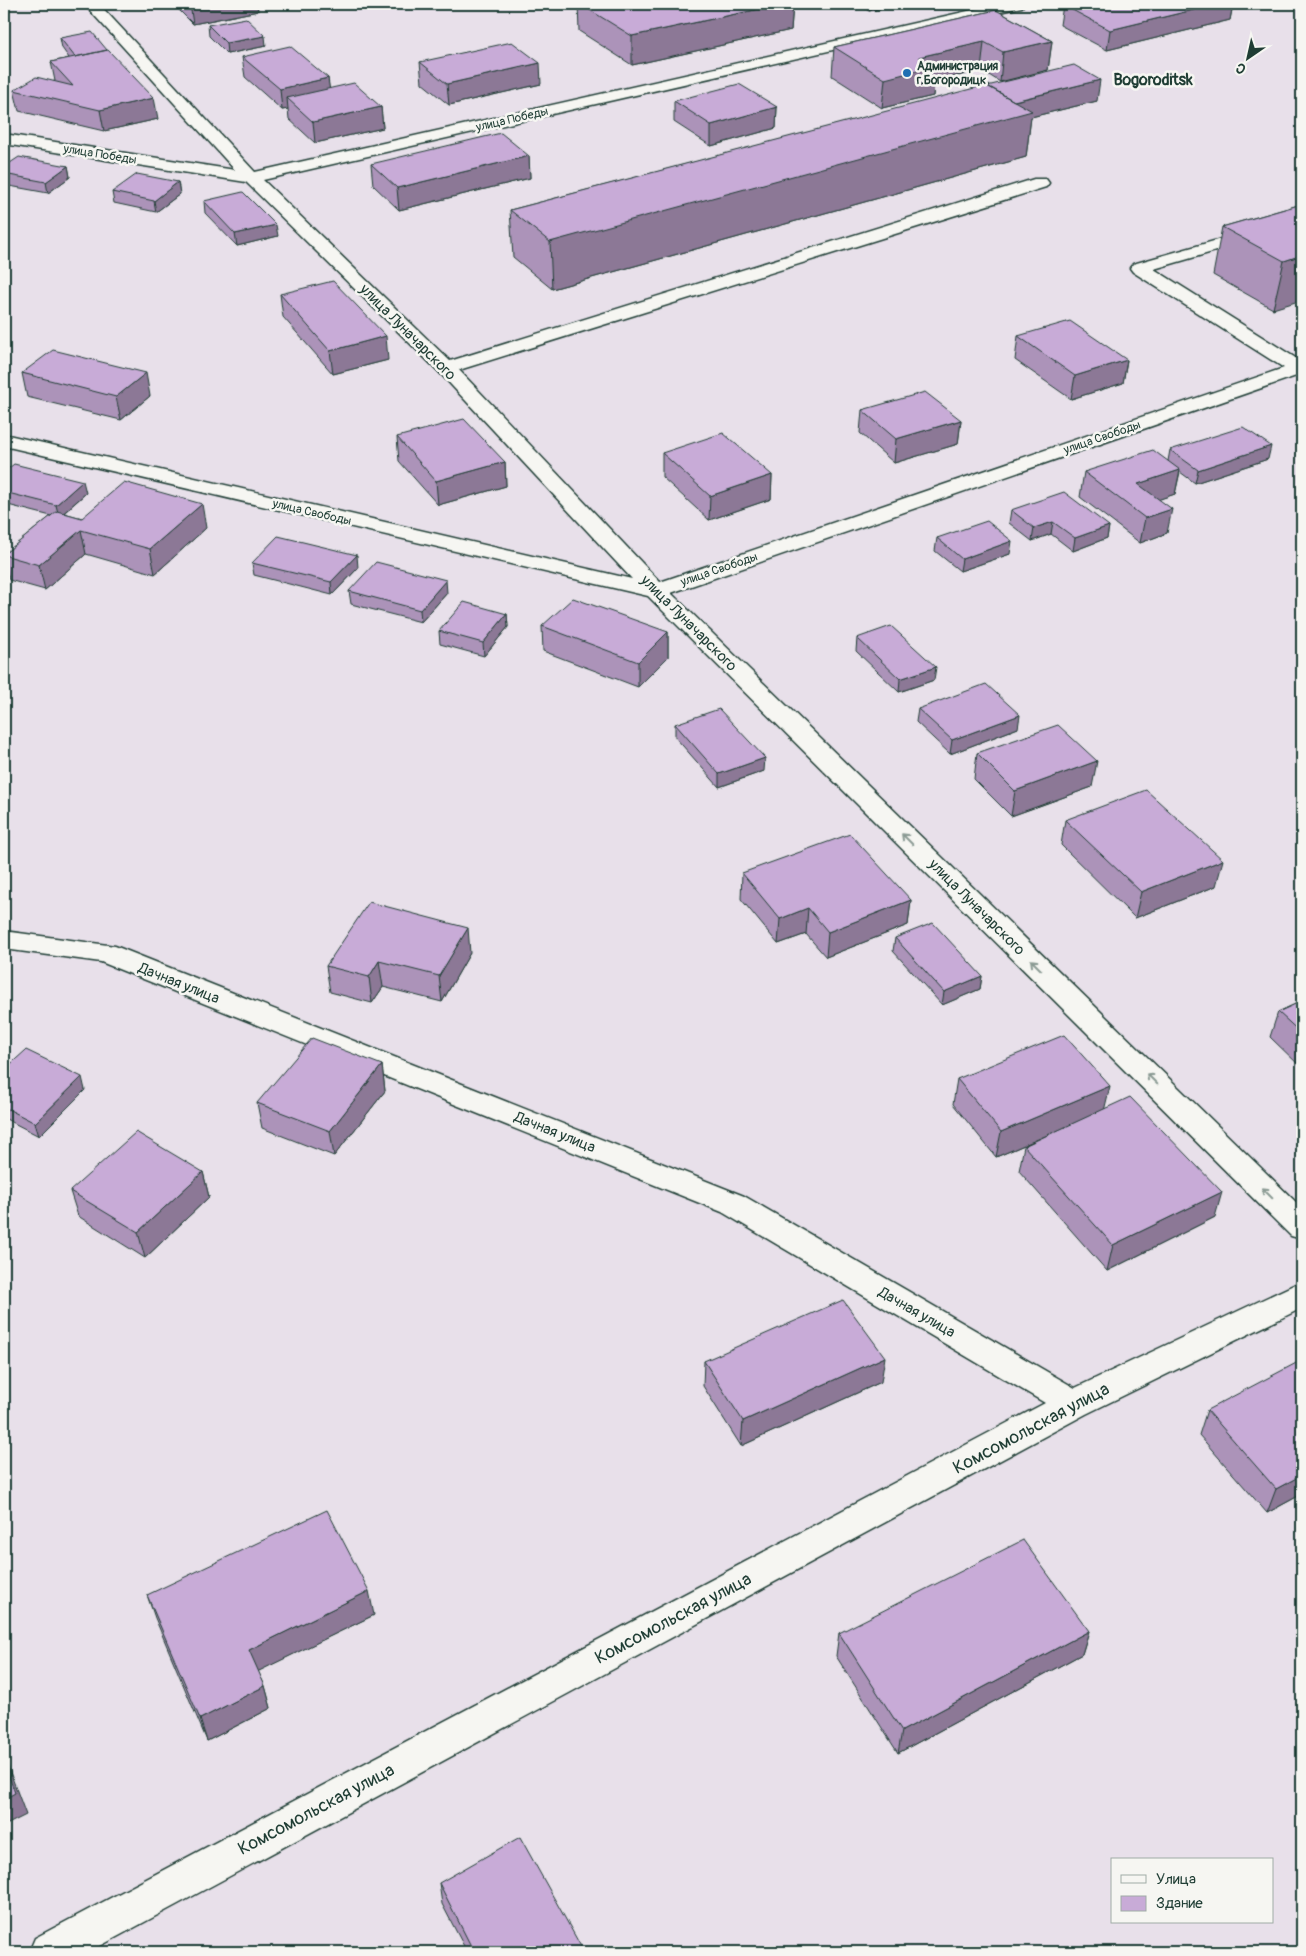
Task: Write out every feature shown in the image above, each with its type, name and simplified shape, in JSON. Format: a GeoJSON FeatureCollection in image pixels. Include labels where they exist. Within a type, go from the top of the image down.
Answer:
{"type":"FeatureCollection","features":[{"type":"Feature","properties":{"kind":"street","name":"улица Луначарского"},"geometry":{"type":"LineString","coordinates":[[92,4],[251,178],[446,368],[656,591],[1302,1227]]}},
{"type":"Feature","properties":{"kind":"street","name":"улица Победы"},"geometry":{"type":"LineString","coordinates":[[4,138],[251,178],[1017,4]]}},
{"type":"Feature","properties":{"kind":"street"},"geometry":{"type":"LineString","coordinates":[[446,368],[1040,183]]}},
{"type":"Feature","properties":{"kind":"street"},"geometry":{"type":"LineString","coordinates":[[1300,369],[1139,268],[1302,220]]}},
{"type":"Feature","properties":{"kind":"street","name":"улица Свободы"},"geometry":{"type":"LineString","coordinates":[[4,440],[656,591],[1300,369]]}},
{"type":"Feature","properties":{"kind":"street","name":"Дачная улица"},"geometry":{"type":"LineString","coordinates":[[4,940],[105,953],[733,1204],[1074,1404]]}},
{"type":"Feature","properties":{"kind":"street","name":"Комсомольская улица"},"geometry":{"type":"LineString","coordinates":[[49,1952],[1074,1404],[1302,1294]]}},
{"type":"Feature","properties":{"kind":"building"},"geometry":{"type":"Polygon","coordinates":[[[580,4],[783,4],[632,36],[580,4]]]}},
{"type":"Feature","properties":{"kind":"building"},"geometry":{"type":"Polygon","coordinates":[[[1218,4],[1110,30],[1063,5],[1218,4]]]}},
{"type":"Feature","properties":{"kind":"building"},"geometry":{"type":"Polygon","coordinates":[[[996,10],[1052,41],[1003,52],[984,42],[919,57],[935,66],[885,79],[834,47],[996,10]]]}},
{"type":"Feature","properties":{"kind":"building"},"geometry":{"type":"Polygon","coordinates":[[[246,18],[265,36],[226,43],[208,25],[246,18]]]}},
{"type":"Feature","properties":{"kind":"building"},"geometry":{"type":"Polygon","coordinates":[[[92,32],[107,50],[75,57],[60,38],[92,32]]]}},
{"type":"Feature","properties":{"kind":"building"},"geometry":{"type":"Polygon","coordinates":[[[512,42],[540,63],[447,84],[420,62],[512,42]]]}},
{"type":"Feature","properties":{"kind":"building"},"geometry":{"type":"Polygon","coordinates":[[[290,46],[328,78],[280,89],[242,57],[290,46]]]}},
{"type":"Feature","properties":{"kind":"building"},"geometry":{"type":"Polygon","coordinates":[[[108,50],[154,98],[100,110],[14,90],[36,77],[73,86],[51,62],[108,50]]]}},
{"type":"Feature","properties":{"kind":"building"},"geometry":{"type":"Polygon","coordinates":[[[1074,65],[1100,80],[1014,101],[987,86],[1074,65]]]}},
{"type":"Feature","properties":{"kind":"building"},"geometry":{"type":"Polygon","coordinates":[[[354,83],[381,107],[313,122],[287,98],[354,83]]]}},
{"type":"Feature","properties":{"kind":"building"},"geometry":{"type":"Polygon","coordinates":[[[739,84],[777,107],[711,125],[674,101],[739,84]]]}},
{"type":"Feature","properties":{"kind":"building"},"geometry":{"type":"Polygon","coordinates":[[[986,85],[1032,111],[550,242],[510,210],[986,85]]]}},
{"type":"Feature","properties":{"kind":"building"},"geometry":{"type":"Polygon","coordinates":[[[501,133],[529,156],[397,188],[371,164],[501,133]]]}},
{"type":"Feature","properties":{"kind":"building"},"geometry":{"type":"Polygon","coordinates":[[[19,157],[68,166],[46,182],[4,174],[4,167],[19,157]]]}},
{"type":"Feature","properties":{"kind":"building"},"geometry":{"type":"Polygon","coordinates":[[[137,174],[178,182],[154,201],[112,192],[137,174]]]}},
{"type":"Feature","properties":{"kind":"building"},"geometry":{"type":"Polygon","coordinates":[[[243,192],[276,225],[235,234],[204,201],[243,192]]]}},
{"type":"Feature","properties":{"kind":"building"},"geometry":{"type":"Polygon","coordinates":[[[1302,204],[1302,255],[1284,261],[1222,227],[1302,204]]]}},
{"type":"Feature","properties":{"kind":"building"},"geometry":{"type":"Polygon","coordinates":[[[333,281],[386,336],[330,351],[280,294],[333,281]]]}},
{"type":"Feature","properties":{"kind":"building"},"geometry":{"type":"Polygon","coordinates":[[[1070,321],[1127,360],[1075,376],[1018,336],[1070,321]]]}},
{"type":"Feature","properties":{"kind":"building"},"geometry":{"type":"Polygon","coordinates":[[[53,350],[146,373],[116,397],[22,373],[53,350]]]}},
{"type":"Feature","properties":{"kind":"building"},"geometry":{"type":"Polygon","coordinates":[[[925,392],[961,420],[896,439],[862,410],[925,392]]]}},
{"type":"Feature","properties":{"kind":"building"},"geometry":{"type":"Polygon","coordinates":[[[464,419],[505,462],[436,481],[397,437],[464,419]]]}},
{"type":"Feature","properties":{"kind":"building"},"geometry":{"type":"Polygon","coordinates":[[[1243,427],[1271,446],[1198,470],[1170,450],[1243,427]]]}},
{"type":"Feature","properties":{"kind":"building"},"geometry":{"type":"Polygon","coordinates":[[[723,433],[772,475],[710,496],[662,453],[723,433]]]}},
{"type":"Feature","properties":{"kind":"building"},"geometry":{"type":"Polygon","coordinates":[[[1153,450],[1180,470],[1138,484],[1172,509],[1145,518],[1084,472],[1153,450]]]}},
{"type":"Feature","properties":{"kind":"building"},"geometry":{"type":"Polygon","coordinates":[[[14,464],[83,481],[56,505],[4,492],[4,472],[14,464]]]}},
{"type":"Feature","properties":{"kind":"building"},"geometry":{"type":"Polygon","coordinates":[[[124,482],[202,504],[150,549],[81,530],[39,565],[4,555],[57,511],[82,518],[124,482]]]}},
{"type":"Feature","properties":{"kind":"building"},"geometry":{"type":"Polygon","coordinates":[[[1064,492],[1109,526],[1075,538],[1053,522],[1034,528],[1011,510],[1064,492]]]}},
{"type":"Feature","properties":{"kind":"building"},"geometry":{"type":"Polygon","coordinates":[[[987,521],[1012,541],[962,559],[937,538],[987,521]]]}},
{"type":"Feature","properties":{"kind":"building"},"geometry":{"type":"Polygon","coordinates":[[[278,536],[357,555],[331,582],[252,563],[278,536]]]}},
{"type":"Feature","properties":{"kind":"building"},"geometry":{"type":"Polygon","coordinates":[[[376,562],[446,580],[420,610],[349,591],[376,562]]]}},
{"type":"Feature","properties":{"kind":"building"},"geometry":{"type":"Polygon","coordinates":[[[573,598],[668,632],[638,662],[542,626],[573,598]]]}},
{"type":"Feature","properties":{"kind":"building"},"geometry":{"type":"Polygon","coordinates":[[[464,602],[507,614],[483,643],[439,631],[464,602]]]}},
{"type":"Feature","properties":{"kind":"building"},"geometry":{"type":"Polygon","coordinates":[[[891,626],[936,667],[900,679],[857,638],[891,626]]]}},
{"type":"Feature","properties":{"kind":"building"},"geometry":{"type":"Polygon","coordinates":[[[986,684],[1020,715],[952,740],[918,709],[986,684]]]}},
{"type":"Feature","properties":{"kind":"building"},"geometry":{"type":"Polygon","coordinates":[[[719,709],[765,758],[719,774],[675,724],[719,709]]]}},
{"type":"Feature","properties":{"kind":"building"},"geometry":{"type":"Polygon","coordinates":[[[1058,725],[1097,761],[1015,791],[977,753],[1058,725]]]}},
{"type":"Feature","properties":{"kind":"building"},"geometry":{"type":"Polygon","coordinates":[[[1146,790],[1223,860],[1141,892],[1065,820],[1146,790]]]}},
{"type":"Feature","properties":{"kind":"building"},"geometry":{"type":"Polygon","coordinates":[[[850,834],[911,900],[828,932],[808,908],[780,919],[742,873],[850,834]]]}},
{"type":"Feature","properties":{"kind":"building"},"geometry":{"type":"Polygon","coordinates":[[[369,902],[468,928],[439,976],[379,961],[369,977],[326,966],[369,902]]]}},
{"type":"Feature","properties":{"kind":"building"},"geometry":{"type":"Polygon","coordinates":[[[933,923],[982,976],[944,992],[895,938],[933,923]]]}},
{"type":"Feature","properties":{"kind":"building"},"geometry":{"type":"Polygon","coordinates":[[[1302,1001],[1302,1034],[1278,1012],[1302,1001]]]}},
{"type":"Feature","properties":{"kind":"building"},"geometry":{"type":"Polygon","coordinates":[[[1064,1035],[1110,1086],[1001,1132],[957,1079],[1064,1035]]]}},
{"type":"Feature","properties":{"kind":"building"},"geometry":{"type":"Polygon","coordinates":[[[312,1038],[382,1065],[330,1131],[257,1103],[312,1038]]]}},
{"type":"Feature","properties":{"kind":"building"},"geometry":{"type":"Polygon","coordinates":[[[26,1050],[82,1077],[35,1123],[4,1107],[4,1070],[26,1050]]]}},
{"type":"Feature","properties":{"kind":"building"},"geometry":{"type":"Polygon","coordinates":[[[1130,1097],[1222,1192],[1113,1245],[1024,1146],[1130,1097]]]}},
{"type":"Feature","properties":{"kind":"building"},"geometry":{"type":"Polygon","coordinates":[[[136,1132],[203,1172],[138,1232],[70,1191],[136,1132]]]}},
{"type":"Feature","properties":{"kind":"building"},"geometry":{"type":"Polygon","coordinates":[[[843,1300],[885,1357],[743,1421],[704,1361],[843,1300]]]}},
{"type":"Feature","properties":{"kind":"building"},"geometry":{"type":"Polygon","coordinates":[[[1302,1360],[1302,1475],[1276,1489],[1207,1410],[1302,1360]]]}},
{"type":"Feature","properties":{"kind":"building"},"geometry":{"type":"Polygon","coordinates":[[[327,1510],[369,1591],[249,1650],[265,1686],[200,1719],[147,1595],[327,1510]]]}},
{"type":"Feature","properties":{"kind":"building"},"geometry":{"type":"Polygon","coordinates":[[[1023,1540],[1089,1631],[902,1731],[839,1633],[1023,1540]]]}},
{"type":"Feature","properties":{"kind":"building"},"geometry":{"type":"Polygon","coordinates":[[[4,1763],[15,1793],[4,1799],[4,1763]]]}},
{"type":"Feature","properties":{"kind":"building"},"geometry":{"type":"Polygon","coordinates":[[[520,1837],[584,1952],[474,1952],[439,1883],[520,1837]]]}},
{"type":"Feature","properties":{"kind":"place","name":"Администрация г.Богородицк"},"geometry":{"type":"Point","coordinates":[907,73]}},
{"type":"Feature","properties":{"kind":"district","name":"Bogoroditsk"},"geometry":{"type":"Point","coordinates":[1153,79]}}]}
